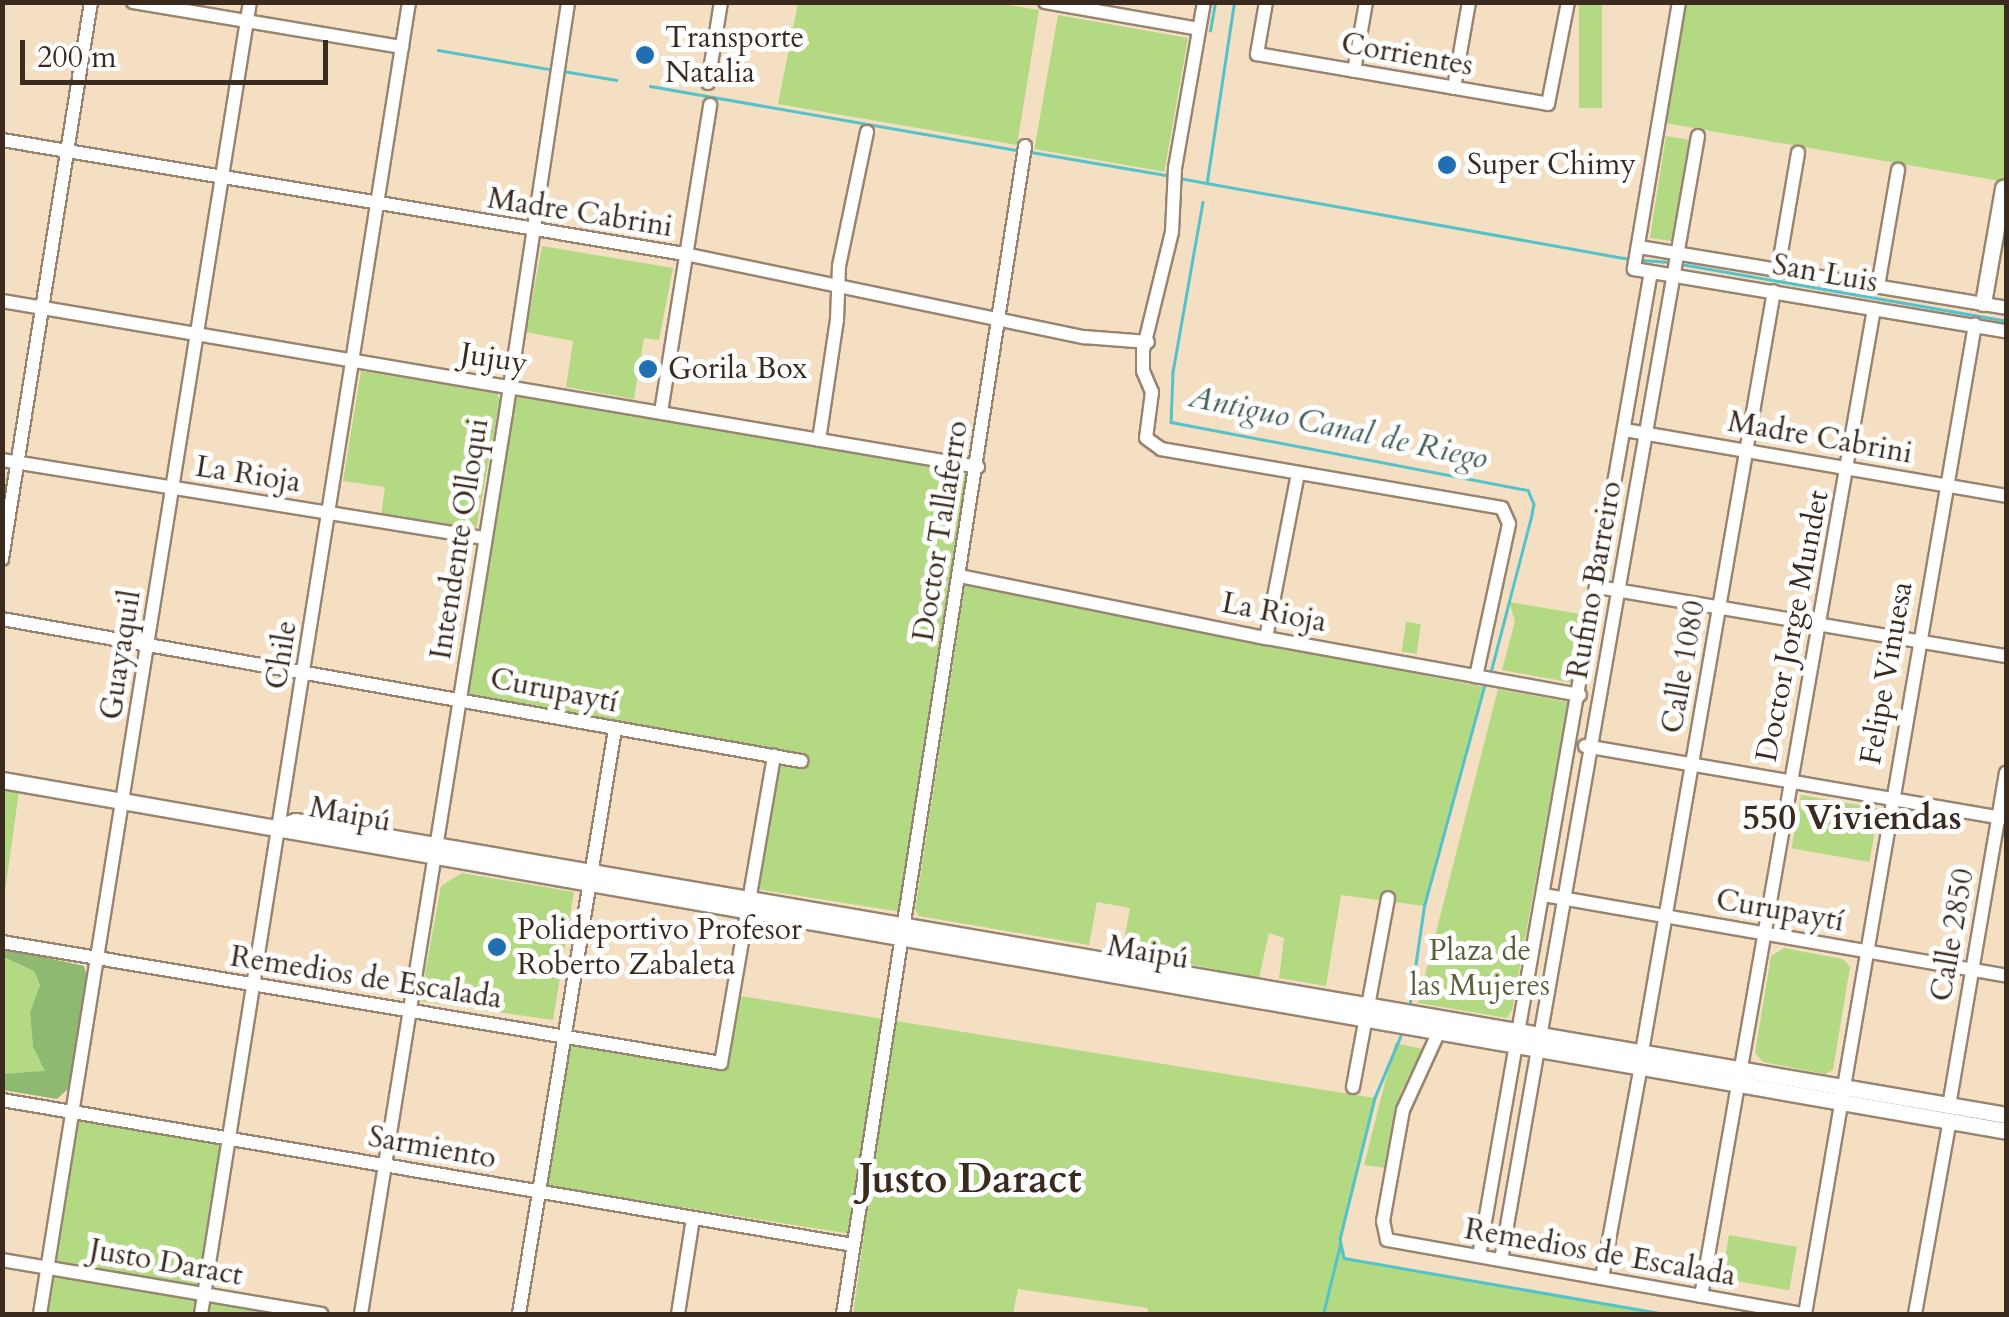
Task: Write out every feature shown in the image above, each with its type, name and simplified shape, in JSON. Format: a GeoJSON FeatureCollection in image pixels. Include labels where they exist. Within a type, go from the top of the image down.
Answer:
{"type":"FeatureCollection","features":[{"type":"Feature","properties":{"kind":"street"},"geometry":{"type":"LineString","coordinates":[[2,558],[90,2]]}},
{"type":"Feature","properties":{"kind":"street"},"geometry":{"type":"LineString","coordinates":[[133,2],[402,47]]}},
{"type":"Feature","properties":{"kind":"street","name":"Guayaquil"},"geometry":{"type":"LineString","coordinates":[[40,1314],[250,2]]}},
{"type":"Feature","properties":{"kind":"street","name":"Chile"},"geometry":{"type":"LineString","coordinates":[[201,1314],[409,2]]}},
{"type":"Feature","properties":{"kind":"street","name":"Intendente Olloqui"},"geometry":{"type":"LineString","coordinates":[[360,1314],[568,2]]}},
{"type":"Feature","properties":{"kind":"street"},"geometry":{"type":"LineString","coordinates":[[708,83],[721,2]]}},
{"type":"Feature","properties":{"kind":"street"},"geometry":{"type":"LineString","coordinates":[[1045,2],[1199,29]]}},
{"type":"Feature","properties":{"kind":"street"},"geometry":{"type":"LineString","coordinates":[[1204,2],[1174,179],[1172,232],[1142,362],[1152,392],[1146,438],[1161,449],[1502,508],[1509,524],[1476,676]]}},
{"type":"Feature","properties":{"kind":"street","name":"Corrientes"},"geometry":{"type":"LineString","coordinates":[[1266,2],[1257,54],[1548,104],[1568,2]]}},
{"type":"Feature","properties":{"kind":"street"},"geometry":{"type":"LineString","coordinates":[[1354,71],[1366,2]]}},
{"type":"Feature","properties":{"kind":"street"},"geometry":{"type":"LineString","coordinates":[[1454,88],[1469,2]]}},
{"type":"Feature","properties":{"kind":"street"},"geometry":{"type":"LineString","coordinates":[[1639,246],[1679,2]]}},
{"type":"Feature","properties":{"kind":"street"},"geometry":{"type":"LineString","coordinates":[[661,412],[710,104]]}},
{"type":"Feature","properties":{"kind":"street"},"geometry":{"type":"LineString","coordinates":[[819,440],[838,286],[867,132]]}},
{"type":"Feature","properties":{"kind":"street","name":"Rufino Barreiro"},"geometry":{"type":"LineString","coordinates":[[1501,1260],[1698,136]]}},
{"type":"Feature","properties":{"kind":"street","name":"Madre Cabrini"},"geometry":{"type":"LineString","coordinates":[[2,140],[220,180],[685,254],[979,312],[998,320],[1084,337],[1148,342]]}},
{"type":"Feature","properties":{"kind":"street","name":"Doctor Tallaferro"},"geometry":{"type":"LineString","coordinates":[[842,1314],[978,467],[1024,152]]}},
{"type":"Feature","properties":{"kind":"street"},"geometry":{"type":"LineString","coordinates":[[1778,270],[1798,153]]}},
{"type":"Feature","properties":{"kind":"street"},"geometry":{"type":"LineString","coordinates":[[1878,286],[1898,170]]}},
{"type":"Feature","properties":{"kind":"street"},"geometry":{"type":"LineString","coordinates":[[1983,303],[2003,188]]}},
{"type":"Feature","properties":{"kind":"street","name":"San Luis"},"geometry":{"type":"LineString","coordinates":[[2006,308],[1639,246],[1634,269],[2006,331]]}},
{"type":"Feature","properties":{"kind":"street","name":"Rufino Barreiro"},"geometry":{"type":"LineString","coordinates":[[1479,1256],[1651,272]]}},
{"type":"Feature","properties":{"kind":"street","name":"Calle 1080"},"geometry":{"type":"LineString","coordinates":[[1602,1278],[1774,291]]}},
{"type":"Feature","properties":{"kind":"street","name":"Jujuy"},"geometry":{"type":"LineString","coordinates":[[2,301],[978,467]]}},
{"type":"Feature","properties":{"kind":"street","name":"Doctor Jorge Mundet"},"geometry":{"type":"LineString","coordinates":[[1701,1296],[1874,309]]}},
{"type":"Feature","properties":{"kind":"street","name":"Felipe Vinuesa"},"geometry":{"type":"LineString","coordinates":[[1804,1314],[1974,325]]}},
{"type":"Feature","properties":{"kind":"street","name":"Madre Cabrini"},"geometry":{"type":"LineString","coordinates":[[1625,430],[2006,496]]}},
{"type":"Feature","properties":{"kind":"street","name":"La Rioja"},"geometry":{"type":"LineString","coordinates":[[2,460],[485,538]]}},
{"type":"Feature","properties":{"kind":"street"},"geometry":{"type":"LineString","coordinates":[[1266,638],[1298,473]]}},
{"type":"Feature","properties":{"kind":"street","name":"La Rioja"},"geometry":{"type":"LineString","coordinates":[[960,576],[1266,638],[1580,695]]}},
{"type":"Feature","properties":{"kind":"street"},"geometry":{"type":"LineString","coordinates":[[1598,587],[2006,656]]}},
{"type":"Feature","properties":{"kind":"street","name":"Curupaytí"},"geometry":{"type":"LineString","coordinates":[[2,619],[801,761]]}},
{"type":"Feature","properties":{"kind":"street"},"geometry":{"type":"LineString","coordinates":[[520,1314],[615,729]]}},
{"type":"Feature","properties":{"kind":"street"},"geometry":{"type":"LineString","coordinates":[[1571,744],[2003,819]]}},
{"type":"Feature","properties":{"kind":"street"},"geometry":{"type":"LineString","coordinates":[[749,905],[774,756]]}},
{"type":"Feature","properties":{"kind":"street","name":"Calle 2850"},"geometry":{"type":"LineString","coordinates":[[1915,1314],[1972,970],[2003,819],[2006,773]]}},
{"type":"Feature","properties":{"kind":"street","name":"Maipú"},"geometry":{"type":"LineString","coordinates":[[2,780],[280,826],[294,821],[436,852],[1843,1095],[1949,1113],[2006,1116]]}},
{"type":"Feature","properties":{"kind":"street","name":"Curupaytí"},"geometry":{"type":"LineString","coordinates":[[1544,895],[2006,976]]}},
{"type":"Feature","properties":{"kind":"street"},"geometry":{"type":"LineString","coordinates":[[1353,1087],[1388,898]]}},
{"type":"Feature","properties":{"kind":"street","name":"Remedios de Escalada"},"geometry":{"type":"LineString","coordinates":[[2,942],[720,1062],[749,905]]}},
{"type":"Feature","properties":{"kind":"street","name":"Remedios de Escalada"},"geometry":{"type":"LineString","coordinates":[[1442,1024],[1403,1113],[1382,1222],[1387,1240],[1804,1314]]}},
{"type":"Feature","properties":{"kind":"street","name":"Sarmiento"},"geometry":{"type":"LineString","coordinates":[[2,1100],[854,1245]]}},
{"type":"Feature","properties":{"kind":"street","name":"Maipú"},"geometry":{"type":"LineString","coordinates":[[1949,1113],[2006,1131]]}},
{"type":"Feature","properties":{"kind":"street"},"geometry":{"type":"LineString","coordinates":[[678,1314],[693,1218]]}},
{"type":"Feature","properties":{"kind":"street","name":"Justo Daract"},"geometry":{"type":"LineString","coordinates":[[2,1260],[321,1314]]}},
{"type":"Feature","properties":{"kind":"green space"},"geometry":{"type":"Polygon","coordinates":[[[798,3],[996,3],[1039,10],[1017,145],[778,104],[798,3]]]}},
{"type":"Feature","properties":{"kind":"green space"},"geometry":{"type":"Polygon","coordinates":[[[1579,3],[1602,3],[1602,108],[1579,108],[1579,3]]]}},
{"type":"Feature","properties":{"kind":"green space"},"geometry":{"type":"Polygon","coordinates":[[[1685,3],[2006,3],[2006,182],[1665,123],[1685,3]]]}},
{"type":"Feature","properties":{"kind":"green space"},"geometry":{"type":"Polygon","coordinates":[[[1058,15],[1188,38],[1164,172],[1034,149],[1058,15]]]}},
{"type":"Feature","properties":{"kind":"green space"},"geometry":{"type":"Polygon","coordinates":[[[1666,136],[1691,140],[1675,242],[1650,238],[1666,136]]]}},
{"type":"Feature","properties":{"kind":"green space"},"geometry":{"type":"Polygon","coordinates":[[[542,246],[673,268],[659,340],[644,338],[634,399],[566,387],[573,341],[526,332],[542,246]]]}},
{"type":"Feature","properties":{"kind":"green space"},"geometry":{"type":"Polygon","coordinates":[[[361,371],[497,393],[500,400],[476,530],[381,516],[385,487],[343,481],[361,371]]]}},
{"type":"Feature","properties":{"kind":"green space"},"geometry":{"type":"Polygon","coordinates":[[[525,394],[961,471],[968,477],[902,912],[756,889],[777,751],[465,694],[515,398],[525,394]]]}},
{"type":"Feature","properties":{"kind":"green space"},"geometry":{"type":"Polygon","coordinates":[[[965,585],[1484,687],[1424,906],[1341,895],[1326,986],[1279,978],[1284,938],[1269,933],[1259,978],[1122,951],[1130,908],[1097,902],[1089,945],[919,916],[915,910],[965,585]]]}},
{"type":"Feature","properties":{"kind":"green space"},"geometry":{"type":"Polygon","coordinates":[[[1509,602],[1586,615],[1573,683],[1502,670],[1515,621],[1509,602]]]}},
{"type":"Feature","properties":{"kind":"green space"},"geometry":{"type":"Polygon","coordinates":[[[1406,622],[1421,624],[1417,654],[1402,652],[1406,622]]]}},
{"type":"Feature","properties":{"kind":"green space","name":"Plaza de las Mujeres"},"geometry":{"type":"Polygon","coordinates":[[[1498,689],[1568,702],[1512,1010],[1507,1018],[1418,1003],[1498,689]]]}},
{"type":"Feature","properties":{"kind":"green space"},"geometry":{"type":"Polygon","coordinates":[[[2,789],[19,791],[3,906],[2,789]]]}},
{"type":"Feature","properties":{"kind":"green space"},"geometry":{"type":"Polygon","coordinates":[[[1801,795],[1879,809],[1869,862],[1792,848],[1801,795]]]}},
{"type":"Feature","properties":{"kind":"green space","name":"Polideportivo Profesor Roberto Zabaleta"},"geometry":{"type":"Polygon","coordinates":[[[462,873],[574,892],[553,1020],[420,1001],[441,886],[462,873]]]}},
{"type":"Feature","properties":{"kind":"green space"},"geometry":{"type":"Polygon","coordinates":[[[3,948],[84,966],[87,978],[68,1089],[57,1099],[3,1090],[2,1074],[45,1071],[33,1047],[30,1013],[40,985],[34,971],[3,957],[3,948]]]}},
{"type":"Feature","properties":{"kind":"green space"},"geometry":{"type":"Polygon","coordinates":[[[1784,948],[1843,959],[1850,967],[1833,1070],[1825,1074],[1763,1062],[1755,1053],[1771,956],[1784,948]]]}},
{"type":"Feature","properties":{"kind":"green space"},"geometry":{"type":"Polygon","coordinates":[[[2,957],[34,971],[40,986],[30,1014],[33,1047],[46,1072],[3,1074],[2,957]]]}},
{"type":"Feature","properties":{"kind":"green space"},"geometry":{"type":"Polygon","coordinates":[[[734,995],[1375,1098],[1340,1239],[1344,1258],[1659,1314],[1147,1314],[1148,1308],[1018,1289],[1013,1314],[853,1314],[864,1236],[547,1186],[571,1043],[720,1062],[734,995]]]}},
{"type":"Feature","properties":{"kind":"green space"},"geometry":{"type":"Polygon","coordinates":[[[1395,1043],[1423,1049],[1401,1092],[1386,1168],[1364,1165],[1395,1043]]]}},
{"type":"Feature","properties":{"kind":"green space"},"geometry":{"type":"Polygon","coordinates":[[[73,1112],[227,1138],[204,1295],[321,1314],[41,1314],[73,1112]]]}},
{"type":"Feature","properties":{"kind":"green space"},"geometry":{"type":"Polygon","coordinates":[[[1729,1235],[1797,1247],[1789,1290],[1721,1278],[1729,1235]]]}},
{"type":"Feature","properties":{"kind":"waterway"},"geometry":{"type":"LineString","coordinates":[[1210,31],[1215,2]]}},
{"type":"Feature","properties":{"kind":"waterway","name":"Antiguo Canal de Riego"},"geometry":{"type":"LineString","coordinates":[[1207,181],[1234,2]]}},
{"type":"Feature","properties":{"kind":"waterway"},"geometry":{"type":"LineString","coordinates":[[438,50],[555,70]]}},
{"type":"Feature","properties":{"kind":"waterway"},"geometry":{"type":"LineString","coordinates":[[563,71],[616,80]]}},
{"type":"Feature","properties":{"kind":"waterway"},"geometry":{"type":"LineString","coordinates":[[650,86],[1018,150]]}},
{"type":"Feature","properties":{"kind":"waterway"},"geometry":{"type":"LineString","coordinates":[[1031,152],[1171,176]]}},
{"type":"Feature","properties":{"kind":"waterway"},"geometry":{"type":"LineString","coordinates":[[1179,178],[1629,259]]}},
{"type":"Feature","properties":{"kind":"waterway","name":"Antiguo Canal de Riego"},"geometry":{"type":"LineString","coordinates":[[1203,202],[1173,373],[1171,422],[1528,490],[1534,504],[1531,519],[1492,669]]}},
{"type":"Feature","properties":{"kind":"waterway"},"geometry":{"type":"LineString","coordinates":[[1642,260],[1669,262]]}},
{"type":"Feature","properties":{"kind":"waterway"},"geometry":{"type":"LineString","coordinates":[[1681,264],[2006,321]]}},
{"type":"Feature","properties":{"kind":"waterway","name":"Antiguo Canal de Riego"},"geometry":{"type":"LineString","coordinates":[[1410,1002],[1424,906],[1484,687]]}},
{"type":"Feature","properties":{"kind":"waterway","name":"Antiguo Canal de Riego"},"geometry":{"type":"LineString","coordinates":[[1401,1036],[1375,1098],[1340,1239],[1344,1258],[1666,1314]]}},
{"type":"Feature","properties":{"kind":"waterway"},"geometry":{"type":"LineString","coordinates":[[1323,1314],[1340,1245]]}},
{"type":"Feature","properties":{"kind":"place","name":"Transporte Natalia"},"geometry":{"type":"Point","coordinates":[645,55]}},
{"type":"Feature","properties":{"kind":"place","name":"Super Chimy"},"geometry":{"type":"Point","coordinates":[1447,165]}},
{"type":"Feature","properties":{"kind":"place","name":"Gorila Box"},"geometry":{"type":"Point","coordinates":[648,369]}},
{"type":"Feature","properties":{"kind":"place","name":"Polideportivo Profesor Roberto Zabaleta"},"geometry":{"type":"Point","coordinates":[497,947]}},
{"type":"Feature","properties":{"kind":"district","name":"550 Viviendas"},"geometry":{"type":"Point","coordinates":[1852,818]}},
{"type":"Feature","properties":{"kind":"district","name":"Justo Daract"},"geometry":{"type":"Point","coordinates":[970,1180]}}]}
